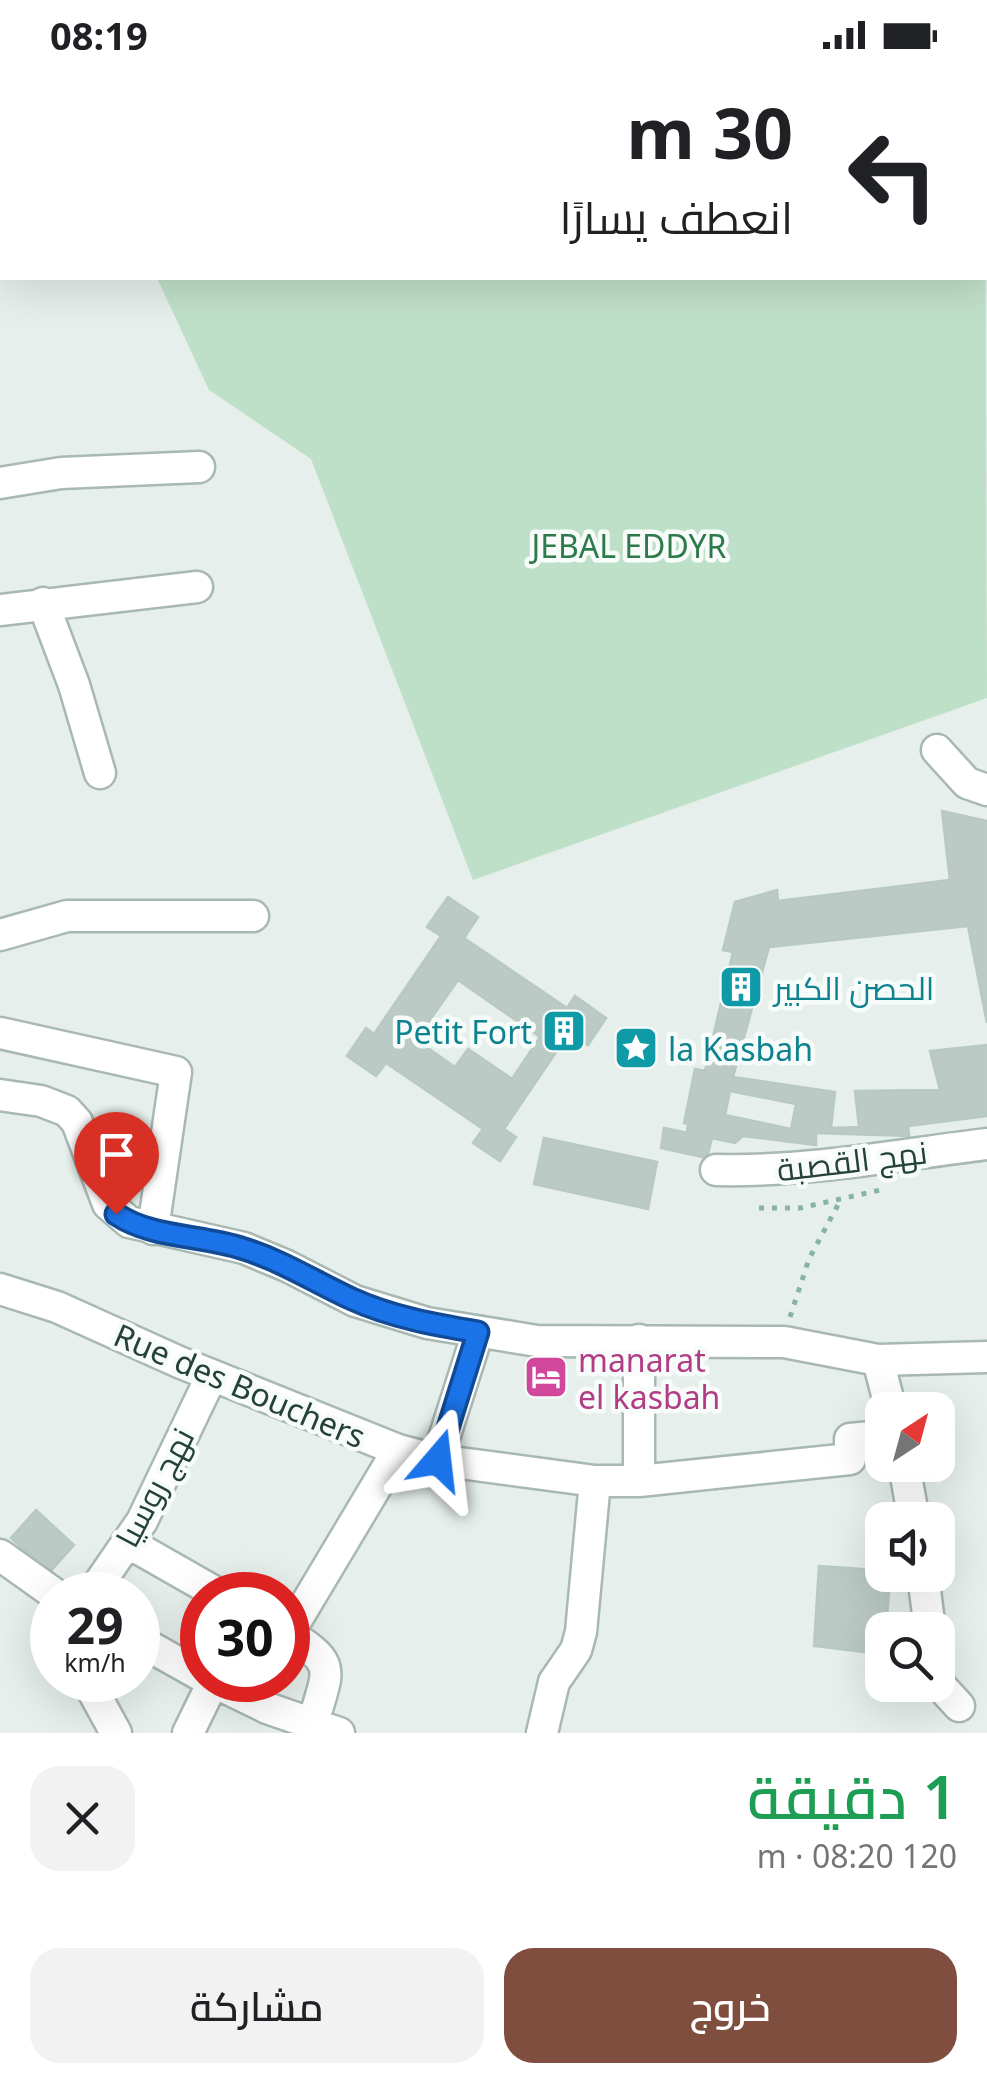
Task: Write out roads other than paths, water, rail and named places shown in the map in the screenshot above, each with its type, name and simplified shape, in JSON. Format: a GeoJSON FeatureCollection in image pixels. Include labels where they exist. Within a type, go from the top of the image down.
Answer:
{"type":"FeatureCollection","features":[{"type":"Feature","properties":{"kind":"street"},"geometry":{"type":"LineString","coordinates":[[0,484],[61,473],[199,467]]}},
{"type":"Feature","properties":{"kind":"street"},"geometry":{"type":"LineString","coordinates":[[0,610],[197,587]]}},
{"type":"Feature","properties":{"kind":"street"},"geometry":{"type":"LineString","coordinates":[[43,603],[74,685],[100,774]]}},
{"type":"Feature","properties":{"kind":"street"},"geometry":{"type":"LineString","coordinates":[[936,750],[967,783],[987,790]]}},
{"type":"Feature","properties":{"kind":"street"},"geometry":{"type":"LineString","coordinates":[[0,934],[68,916],[253,916]]}},
{"type":"Feature","properties":{"kind":"street"},"geometry":{"type":"LineString","coordinates":[[0,1033],[176,1072],[153,1229]]}},
{"type":"Feature","properties":{"kind":"street"},"geometry":{"type":"LineString","coordinates":[[0,1095],[67,1110],[77,1122],[108,1204],[129,1222],[244,1248],[355,1301],[427,1323],[552,1342],[784,1342],[878,1360],[987,1357]]}},
{"type":"Feature","properties":{"kind":"street","name":"نهج القصبة"},"geometry":{"type":"LineString","coordinates":[[716,1170],[787,1170],[987,1144]]}},
{"type":"Feature","properties":{"kind":"street","name":"Rue des Bouchers"},"geometry":{"type":"LineString","coordinates":[[0,1289],[71,1313],[398,1450],[438,1460],[595,1482],[639,1481],[850,1459],[850,1440],[865,1438]]}},
{"type":"Feature","properties":{"kind":"street"},"geometry":{"type":"LineString","coordinates":[[438,1460],[478,1332]]}},
{"type":"Feature","properties":{"kind":"street"},"geometry":{"type":"LineString","coordinates":[[639,1340],[639,1481]]}},
{"type":"Feature","properties":{"kind":"street"},"geometry":{"type":"LineString","coordinates":[[878,1360],[886,1392]]}},
{"type":"Feature","properties":{"kind":"street","name":"نهج روسيا"},"geometry":{"type":"LineString","coordinates":[[107,1572],[151,1506],[212,1375]]}},
{"type":"Feature","properties":{"kind":"street"},"geometry":{"type":"LineString","coordinates":[[310,1597],[398,1450]]}},
{"type":"Feature","properties":{"kind":"street"},"geometry":{"type":"LineString","coordinates":[[542,1733],[554,1682],[576,1650],[582,1632],[595,1482]]}},
{"type":"Feature","properties":{"kind":"street"},"geometry":{"type":"LineString","coordinates":[[127,1542],[180,1572]]}},
{"type":"Feature","properties":{"kind":"street"},"geometry":{"type":"LineString","coordinates":[[0,1555],[30,1578]]}},
{"type":"Feature","properties":{"kind":"street"},"geometry":{"type":"LineString","coordinates":[[255,1702],[327,1728],[327,1670],[324,1659],[310,1647]]}},
{"type":"Feature","properties":{"kind":"street"},"geometry":{"type":"LineString","coordinates":[[99,1702],[116,1733]]}},
{"type":"Feature","properties":{"kind":"street"},"geometry":{"type":"LineString","coordinates":[[188,1733],[199,1702]]}},
{"type":"Feature","properties":{"kind":"place","name":"الحصن الكبير"},"geometry":{"type":"Point","coordinates":[741,987]}},
{"type":"Feature","properties":{"kind":"place","name":"Petit Fort"},"geometry":{"type":"Point","coordinates":[564,1031]}},
{"type":"Feature","properties":{"kind":"place","name":"la Kasbah"},"geometry":{"type":"Point","coordinates":[636,1048]}},
{"type":"Feature","properties":{"kind":"place","name":"manarat el kasbah"},"geometry":{"type":"Point","coordinates":[546,1377]}},
{"type":"Feature","properties":{"kind":"park label","name":"JEBAL EDDYR"},"geometry":{"type":"Point","coordinates":[629,545]}}]}
